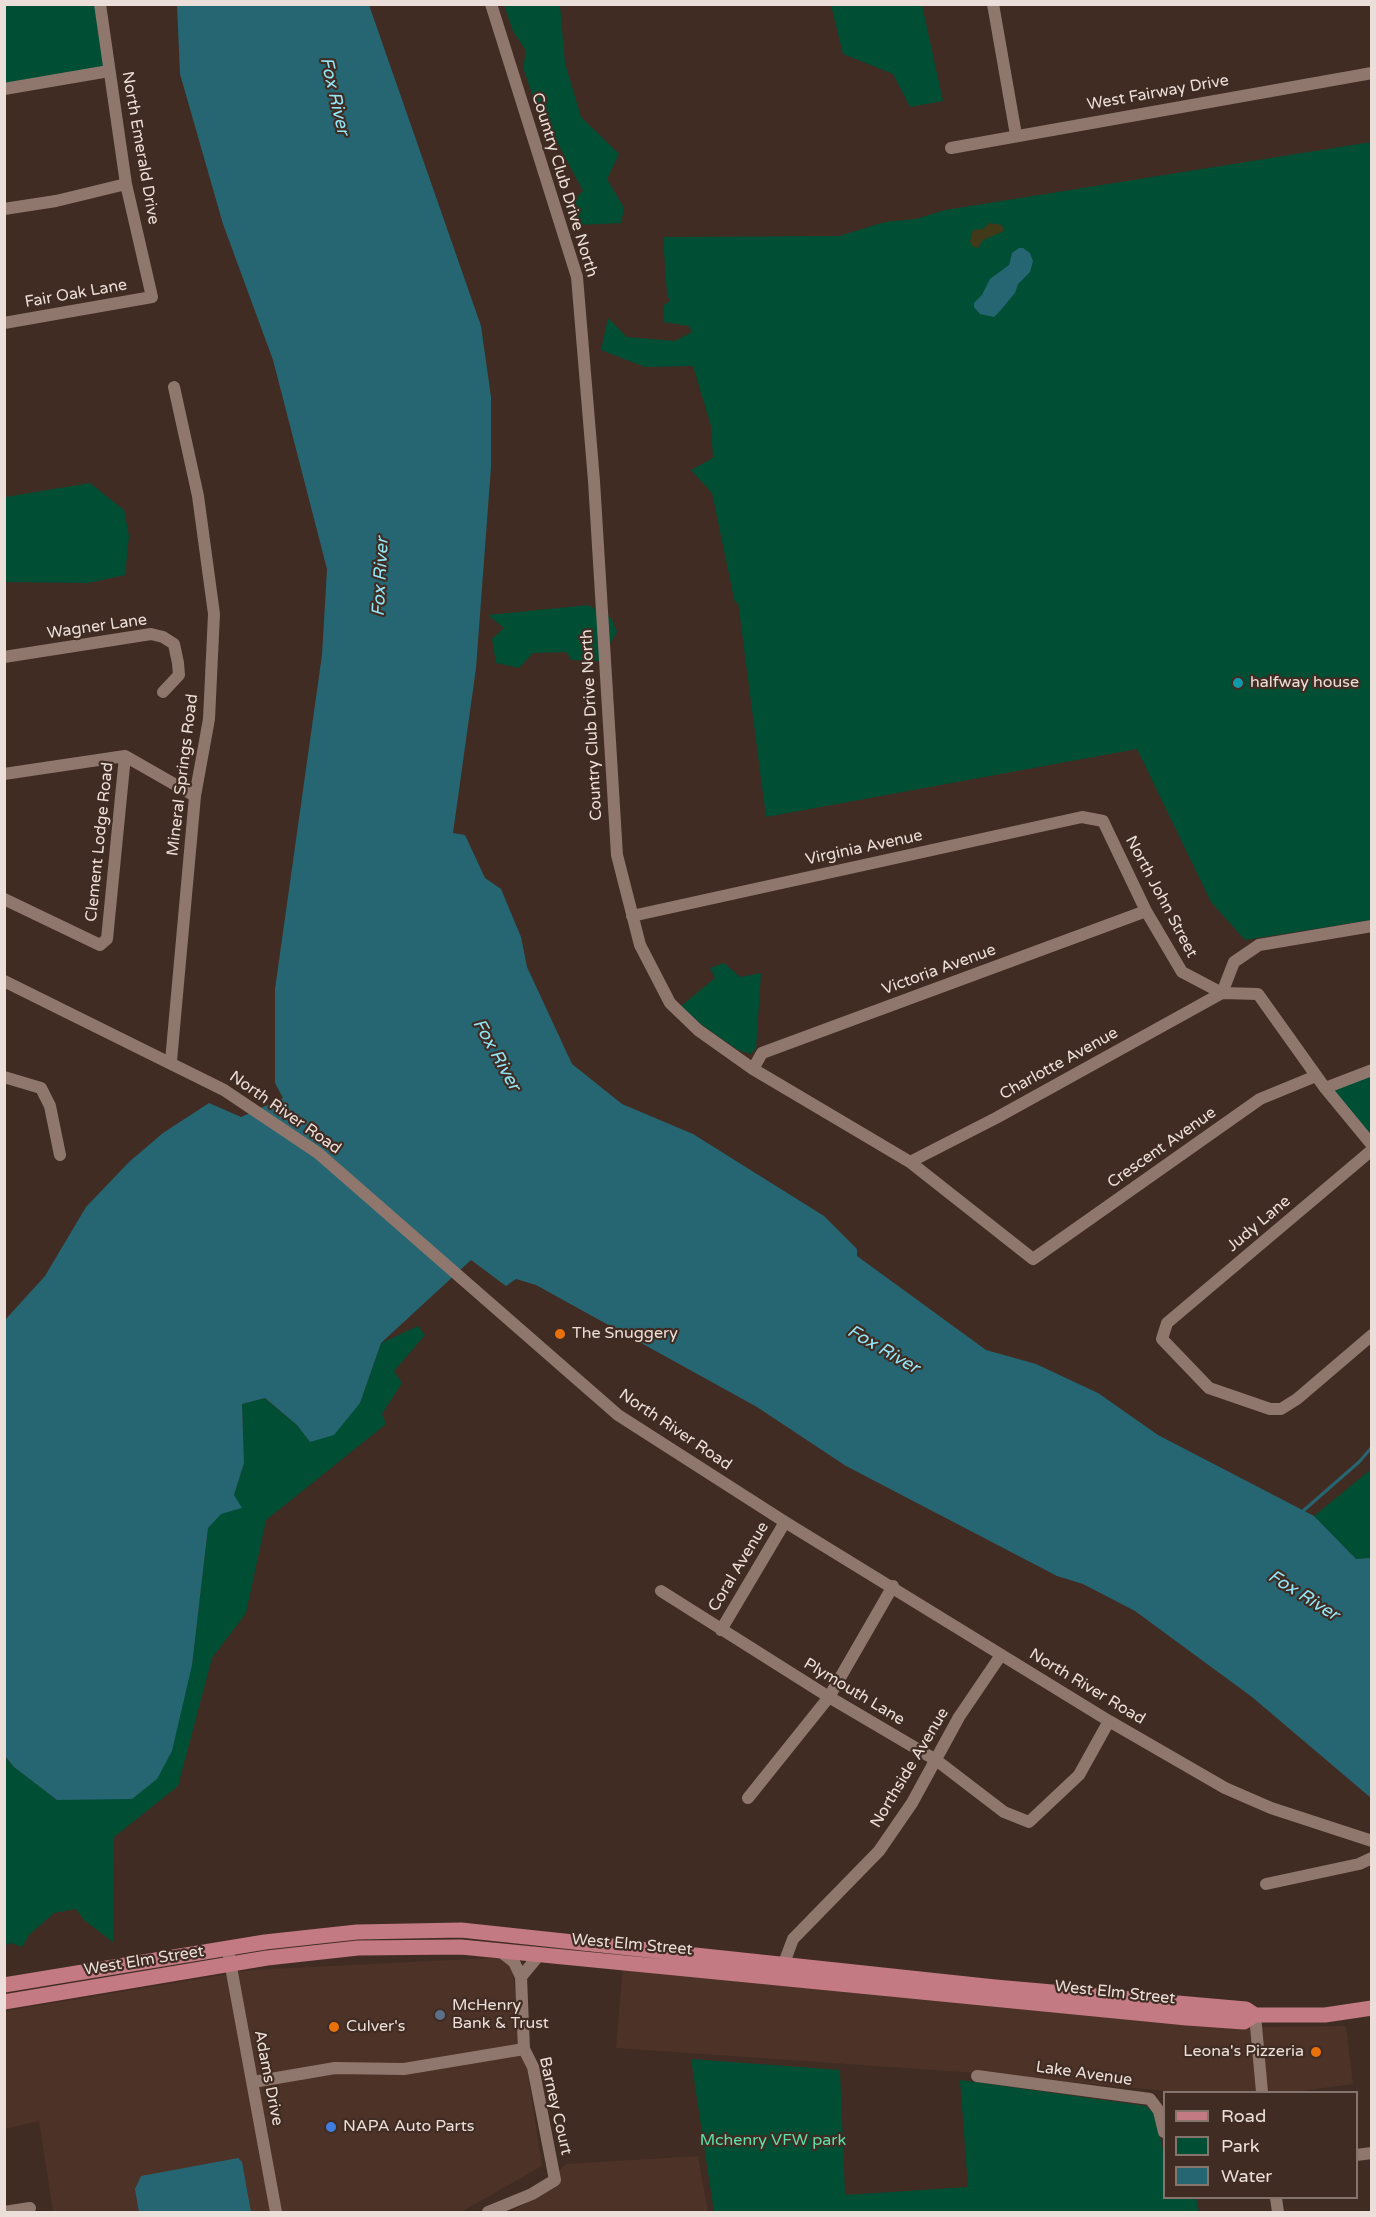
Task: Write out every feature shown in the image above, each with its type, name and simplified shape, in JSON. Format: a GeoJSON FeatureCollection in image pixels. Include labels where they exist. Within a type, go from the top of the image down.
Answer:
{"type":"FeatureCollection","features":[{"type":"Feature","properties":{"kind":"main road","name":"West Elm Street"},"geometry":{"type":"LineString","coordinates":[[4,1986],[265,1942],[357,1932],[461,1930],[781,1971],[1187,2018],[1245,2022],[1255,2015],[1325,2015],[1371,2008]]}},
{"type":"Feature","properties":{"kind":"main road","name":"West Elm Street"},"geometry":{"type":"LineString","coordinates":[[4,2002],[230,1965],[358,1948],[460,1947],[781,1971]]}},
{"type":"Feature","properties":{"kind":"street","name":"North Emerald Drive"},"geometry":{"type":"LineString","coordinates":[[100,4],[126,184],[152,297]]}},
{"type":"Feature","properties":{"kind":"street","name":"Country Club Drive North"},"geometry":{"type":"LineString","coordinates":[[491,4],[577,277],[594,481],[617,855],[632,916],[648,964],[670,1003],[698,1030],[753,1070],[910,1162],[1033,1259]]}},
{"type":"Feature","properties":{"kind":"street"},"geometry":{"type":"LineString","coordinates":[[993,4],[1016,135]]}},
{"type":"Feature","properties":{"kind":"street"},"geometry":{"type":"LineString","coordinates":[[4,89],[109,71]]}},
{"type":"Feature","properties":{"kind":"street","name":"West Fairway Drive"},"geometry":{"type":"LineString","coordinates":[[951,148],[1371,73]]}},
{"type":"Feature","properties":{"kind":"street"},"geometry":{"type":"LineString","coordinates":[[4,209],[56,201],[126,184]]}},
{"type":"Feature","properties":{"kind":"street","name":"Fair Oak Lane"},"geometry":{"type":"LineString","coordinates":[[4,323],[152,297]]}},
{"type":"Feature","properties":{"kind":"street","name":"Mineral Springs Road"},"geometry":{"type":"LineString","coordinates":[[171,1061],[195,796],[209,719],[214,614],[198,496],[174,387]]}},
{"type":"Feature","properties":{"kind":"street","name":"Wagner Lane"},"geometry":{"type":"LineString","coordinates":[[4,657],[151,634],[164,637],[174,644],[178,663],[178,675],[163,692]]}},
{"type":"Feature","properties":{"kind":"street"},"geometry":{"type":"LineString","coordinates":[[125,756],[195,796]]}},
{"type":"Feature","properties":{"kind":"street","name":"Clement Lodge Road"},"geometry":{"type":"LineString","coordinates":[[4,774],[125,756],[107,939],[100,945],[4,899]]}},
{"type":"Feature","properties":{"kind":"street","name":"Virginia Avenue"},"geometry":{"type":"LineString","coordinates":[[632,916],[1082,817],[1103,821]]}},
{"type":"Feature","properties":{"kind":"street","name":"North John Street"},"geometry":{"type":"LineString","coordinates":[[1103,821],[1146,910],[1182,972],[1222,993],[1258,994],[1316,1076],[1371,1145]]}},
{"type":"Feature","properties":{"kind":"street","name":"Victoria Avenue"},"geometry":{"type":"LineString","coordinates":[[753,1070],[762,1053],[1146,910]]}},
{"type":"Feature","properties":{"kind":"street"},"geometry":{"type":"LineString","coordinates":[[1222,993],[1234,962],[1259,945],[1371,926]]}},
{"type":"Feature","properties":{"kind":"street","name":"North River Road"},"geometry":{"type":"LineString","coordinates":[[4,981],[171,1061],[224,1090],[318,1153],[618,1415],[785,1522],[893,1586],[1109,1721],[1225,1788],[1271,1808],[1371,1841]]}},
{"type":"Feature","properties":{"kind":"street","name":"Charlotte Avenue"},"geometry":{"type":"LineString","coordinates":[[910,1162],[1222,993]]}},
{"type":"Feature","properties":{"kind":"street"},"geometry":{"type":"LineString","coordinates":[[1325,1088],[1371,1070]]}},
{"type":"Feature","properties":{"kind":"street","name":"Crescent Avenue"},"geometry":{"type":"LineString","coordinates":[[1033,1259],[1260,1099],[1316,1076]]}},
{"type":"Feature","properties":{"kind":"street"},"geometry":{"type":"LineString","coordinates":[[4,1077],[41,1088],[50,1106],[60,1155]]}},
{"type":"Feature","properties":{"kind":"street","name":"Judy Lane"},"geometry":{"type":"LineString","coordinates":[[1371,1150],[1167,1323],[1162,1339],[1209,1388],[1270,1408],[1281,1409],[1297,1399],[1371,1335]]}},
{"type":"Feature","properties":{"kind":"street","name":"Coral Avenue"},"geometry":{"type":"LineString","coordinates":[[721,1629],[785,1522]]}},
{"type":"Feature","properties":{"kind":"street"},"geometry":{"type":"LineString","coordinates":[[748,1798],[829,1697],[893,1586]]}},
{"type":"Feature","properties":{"kind":"street","name":"Plymouth Lane"},"geometry":{"type":"LineString","coordinates":[[661,1591],[829,1697],[936,1760],[1004,1812],[1029,1822],[1079,1775],[1109,1721]]}},
{"type":"Feature","properties":{"kind":"street","name":"Northside Avenue"},"geometry":{"type":"LineString","coordinates":[[781,1971],[793,1939],[879,1851],[912,1803],[959,1717],[1001,1655]]}},
{"type":"Feature","properties":{"kind":"street"},"geometry":{"type":"LineString","coordinates":[[1266,1884],[1359,1864],[1371,1858]]}},
{"type":"Feature","properties":{"kind":"street","name":"Adams Drive"},"geometry":{"type":"LineString","coordinates":[[228,1949],[276,2212]]}},
{"type":"Feature","properties":{"kind":"street"},"geometry":{"type":"LineString","coordinates":[[500,1951],[514,1962],[521,1977],[540,1954]]}},
{"type":"Feature","properties":{"kind":"street","name":"Barney Court"},"geometry":{"type":"LineString","coordinates":[[488,2212],[532,2194],[555,2180],[532,2067],[524,2049],[521,1977]]}},
{"type":"Feature","properties":{"kind":"street"},"geometry":{"type":"LineString","coordinates":[[1255,2015],[1262,2091]]}},
{"type":"Feature","properties":{"kind":"street"},"geometry":{"type":"LineString","coordinates":[[253,2082],[335,2068],[404,2069],[524,2049]]}},
{"type":"Feature","properties":{"kind":"street","name":"Lake Avenue"},"geometry":{"type":"LineString","coordinates":[[977,2076],[1150,2099],[1159,2110],[1163,2128]]}},
{"type":"Feature","properties":{"kind":"street"},"geometry":{"type":"LineString","coordinates":[[4,2212],[30,2208]]}},
{"type":"Feature","properties":{"kind":"shaded area"},"geometry":{"type":"Polygon","coordinates":[[[510,1957],[542,2166],[461,2212],[53,2212],[39,2121],[5,2129],[5,2011],[252,1970],[510,1957]]]}},
{"type":"Feature","properties":{"kind":"shaded area"},"geometry":{"type":"Polygon","coordinates":[[[623,1966],[1263,2027],[1346,2026],[1353,2084],[1302,2091],[1166,2091],[963,2072],[616,2048],[623,1966]]]}},
{"type":"Feature","properties":{"kind":"shaded area"},"geometry":{"type":"Polygon","coordinates":[[[698,2156],[708,2212],[510,2212],[523,2205],[566,2164],[698,2156]]]}},
{"type":"Feature","properties":{"kind":"green space"},"geometry":{"type":"Polygon","coordinates":[[[5,5],[95,5],[104,67],[5,83],[5,5]]]}},
{"type":"Feature","properties":{"kind":"green space"},"geometry":{"type":"Polygon","coordinates":[[[504,5],[560,5],[565,63],[581,117],[619,154],[607,179],[624,208],[621,223],[577,225],[566,208],[583,191],[533,97],[523,67],[526,51],[513,31],[504,5]]]}},
{"type":"Feature","properties":{"kind":"green space"},"geometry":{"type":"Polygon","coordinates":[[[831,5],[922,5],[943,101],[910,107],[893,74],[843,54],[831,5]]]}},
{"type":"Feature","properties":{"kind":"green space"},"geometry":{"type":"Polygon","coordinates":[[[1371,142],[1371,920],[1245,940],[1211,902],[1137,749],[766,817],[738,602],[735,603],[712,493],[691,470],[713,458],[711,426],[693,366],[645,367],[601,350],[608,318],[627,337],[675,341],[692,332],[689,326],[663,322],[664,305],[670,301],[667,294],[663,237],[839,236],[885,222],[916,219],[945,210],[1371,142]]]}},
{"type":"Feature","properties":{"kind":"green space"},"geometry":{"type":"Polygon","coordinates":[[[90,483],[124,510],[129,536],[125,575],[88,583],[5,582],[5,497],[90,483]]]}},
{"type":"Feature","properties":{"kind":"green space"},"geometry":{"type":"Polygon","coordinates":[[[588,605],[611,618],[617,632],[599,661],[572,660],[566,652],[533,653],[519,668],[496,663],[492,639],[504,628],[488,615],[588,605]]]}},
{"type":"Feature","properties":{"kind":"green space"},"geometry":{"type":"Polygon","coordinates":[[[724,963],[740,977],[761,973],[756,1049],[750,1054],[738,1050],[702,1025],[681,1006],[715,978],[710,968],[724,963]]]}},
{"type":"Feature","properties":{"kind":"green space"},"geometry":{"type":"Polygon","coordinates":[[[1371,1075],[1371,1137],[1331,1091],[1371,1075]]]}},
{"type":"Feature","properties":{"kind":"green space"},"geometry":{"type":"Polygon","coordinates":[[[418,1326],[425,1335],[394,1371],[402,1383],[382,1414],[386,1424],[266,1520],[246,1613],[212,1658],[178,1786],[114,1837],[113,1942],[84,1920],[76,1909],[54,1913],[29,1935],[22,1947],[11,1943],[5,1945],[4,1756],[14,1767],[57,1800],[94,1798],[192,1665],[208,1528],[234,1495],[244,1463],[242,1404],[264,1398],[297,1425],[310,1442],[360,1403],[381,1343],[418,1326]]]}},
{"type":"Feature","properties":{"kind":"green space"},"geometry":{"type":"Polygon","coordinates":[[[1371,1465],[1371,1558],[1356,1559],[1314,1516],[1370,1470],[1371,1465]]]}},
{"type":"Feature","properties":{"kind":"green space","name":"Mchenry VFW park"},"geometry":{"type":"Polygon","coordinates":[[[691,2059],[840,2070],[845,2195],[968,2187],[960,2080],[1146,2106],[1154,2114],[1163,2149],[1163,2199],[1196,2199],[1199,2212],[714,2212],[691,2059]]]}},
{"type":"Feature","properties":{"kind":"sand"},"geometry":{"type":"Polygon","coordinates":[[[989,223],[1002,225],[1004,231],[983,240],[978,248],[972,246],[970,241],[973,230],[983,229],[989,223]]]}},
{"type":"Feature","properties":{"kind":"water","name":"Fox River"},"geometry":{"type":"Polygon","coordinates":[[[177,5],[369,5],[481,326],[491,397],[491,467],[476,668],[453,833],[465,835],[485,878],[501,889],[521,937],[527,967],[572,1064],[622,1104],[693,1134],[824,1216],[857,1249],[857,1256],[986,1350],[1036,1364],[1098,1393],[1158,1435],[1314,1516],[1356,1559],[1371,1558],[1371,1798],[1252,1697],[1135,1611],[1083,1584],[1057,1576],[846,1466],[757,1407],[536,1285],[516,1279],[506,1286],[471,1260],[381,1343],[360,1403],[334,1435],[310,1442],[297,1425],[265,1398],[242,1404],[244,1463],[234,1495],[242,1508],[221,1514],[208,1528],[192,1665],[172,1751],[157,1779],[132,1799],[57,1800],[14,1767],[5,1756],[5,1320],[45,1276],[86,1207],[129,1162],[163,1133],[209,1103],[241,1117],[283,1098],[275,1083],[275,989],[322,655],[327,569],[273,360],[223,224],[180,74],[177,5]]]}},
{"type":"Feature","properties":{"kind":"water"},"geometry":{"type":"Polygon","coordinates":[[[1019,248],[1030,253],[1033,261],[1030,272],[1018,284],[1015,293],[994,317],[980,314],[974,307],[974,303],[982,295],[990,279],[1009,265],[1012,253],[1019,248]]]}},
{"type":"Feature","properties":{"kind":"water"},"geometry":{"type":"Polygon","coordinates":[[[238,2158],[242,2162],[251,2212],[139,2212],[135,2189],[141,2176],[238,2158]]]}},
{"type":"Feature","properties":{"kind":"waterway"},"geometry":{"type":"LineString","coordinates":[[1303,1511],[1359,1462],[1372,1447]]}},
{"type":"Feature","properties":{"kind":"place","name":"halfway house"},"geometry":{"type":"Point","coordinates":[1238,683]}},
{"type":"Feature","properties":{"kind":"place","name":"The Snuggery"},"geometry":{"type":"Point","coordinates":[560,1334]}},
{"type":"Feature","properties":{"kind":"place","name":"McHenry Bank & Trust"},"geometry":{"type":"Point","coordinates":[440,2015]}},
{"type":"Feature","properties":{"kind":"place","name":"Culver's"},"geometry":{"type":"Point","coordinates":[334,2027]}},
{"type":"Feature","properties":{"kind":"place","name":"Leona's Pizzeria"},"geometry":{"type":"Point","coordinates":[1316,2052]}},
{"type":"Feature","properties":{"kind":"place","name":"NAPA Auto Parts"},"geometry":{"type":"Point","coordinates":[331,2127]}}]}
